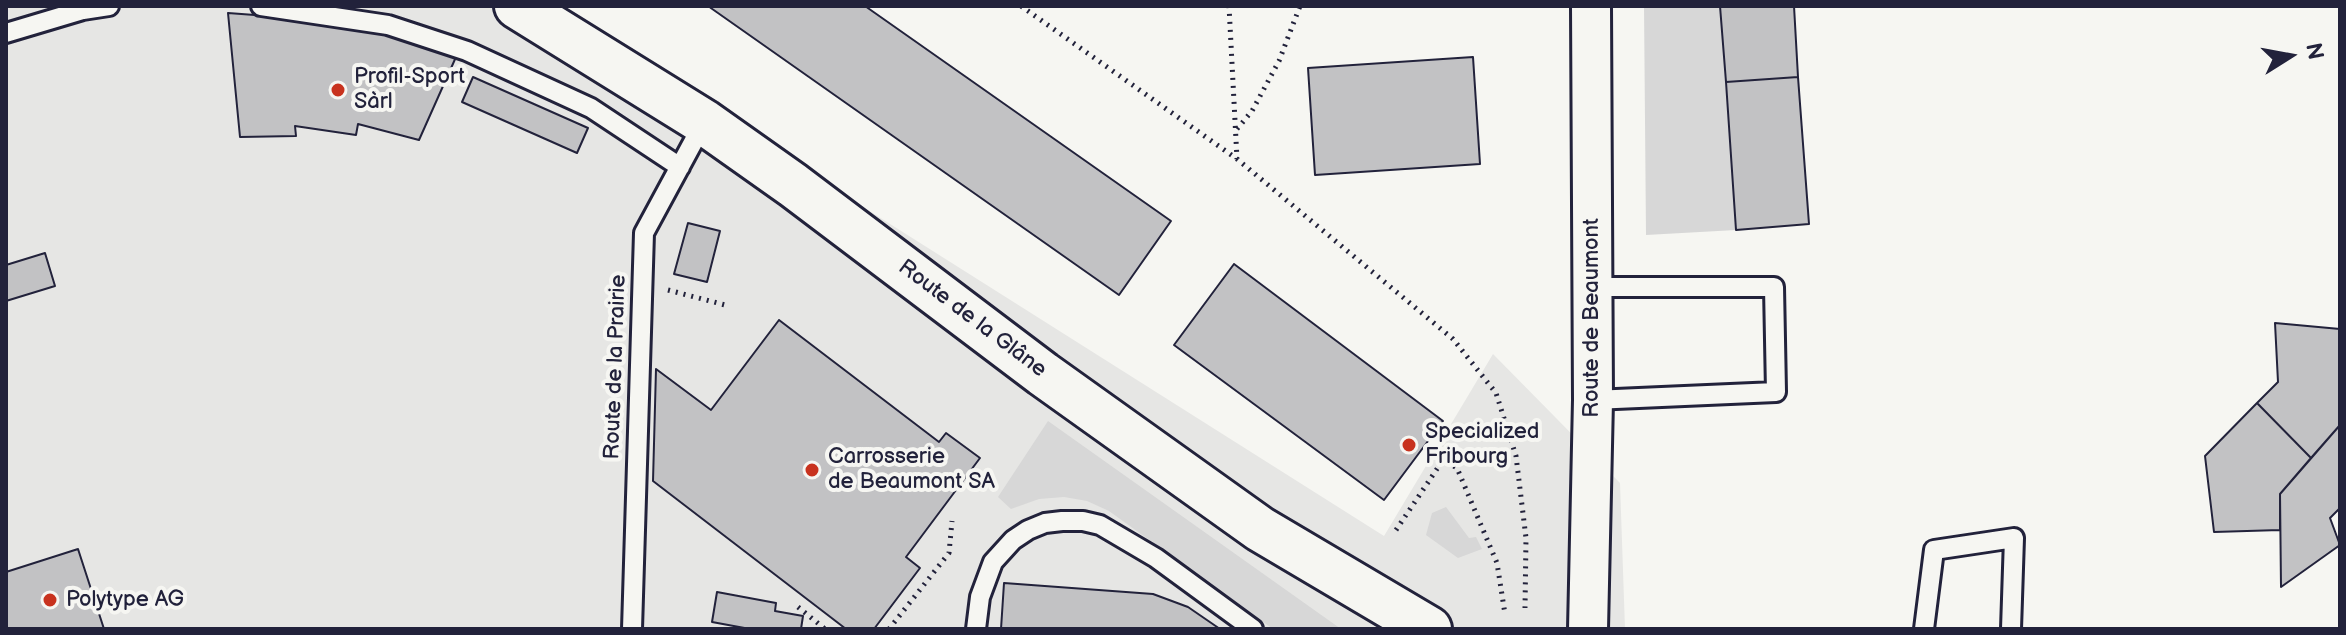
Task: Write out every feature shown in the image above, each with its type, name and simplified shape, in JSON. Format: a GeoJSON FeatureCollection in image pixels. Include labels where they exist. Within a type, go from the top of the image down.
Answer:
{"type":"FeatureCollection","features":[{"type":"Feature","properties":{"kind":"main road","name":"Route de la Glâne"},"geometry":{"type":"LineString","coordinates":[[517,6],[704,122],[830,212],[1043,374],[1260,529],[1426,628]]}},
{"type":"Feature","properties":{"kind":"street","name":"Route de Beaumont"},"geometry":{"type":"LineString","coordinates":[[1588,629],[1593,400],[1591,6]]}},
{"type":"Feature","properties":{"kind":"lane"},"geometry":{"type":"LineString","coordinates":[[6,33],[29,24],[109,6]]}},
{"type":"Feature","properties":{"kind":"lane"},"geometry":{"type":"LineString","coordinates":[[261,6],[388,25],[467,51],[591,108],[680,167]]}},
{"type":"Feature","properties":{"kind":"lane","name":"Route de la Prairie"},"geometry":{"type":"LineString","coordinates":[[632,629],[644,233],[704,122]]}},
{"type":"Feature","properties":{"kind":"lane"},"geometry":{"type":"LineString","coordinates":[[1591,287],[1774,287],[1776,377],[1776,392],[1593,400]]}},
{"type":"Feature","properties":{"kind":"lane"},"geometry":{"type":"LineString","coordinates":[[976,629],[980,597],[993,562],[1013,540],[1028,530],[1045,523],[1062,521],[1100,525],[1156,558],[1253,629]]}},
{"type":"Feature","properties":{"kind":"lane"},"geometry":{"type":"LineString","coordinates":[[1924,629],[1934,550],[2014,538],[2011,629]]}},
{"type":"Feature","properties":{"kind":"path"},"geometry":{"type":"LineString","coordinates":[[1021,6],[1237,159],[1453,339],[1496,393],[1516,456],[1526,538],[1525,608]]}},
{"type":"Feature","properties":{"kind":"path"},"geometry":{"type":"LineString","coordinates":[[1229,6],[1237,159]]}},
{"type":"Feature","properties":{"kind":"path"},"geometry":{"type":"LineString","coordinates":[[1237,130],[1252,111],[1279,61],[1300,6]]}},
{"type":"Feature","properties":{"kind":"path"},"geometry":{"type":"LineString","coordinates":[[642,282],[729,306]]}},
{"type":"Feature","properties":{"kind":"path"},"geometry":{"type":"LineString","coordinates":[[1426,450],[1457,468],[1497,563],[1505,614]]}},
{"type":"Feature","properties":{"kind":"path"},"geometry":{"type":"LineString","coordinates":[[1396,530],[1443,460]]}},
{"type":"Feature","properties":{"kind":"path"},"geometry":{"type":"LineString","coordinates":[[889,629],[949,553],[952,521]]}},
{"type":"Feature","properties":{"kind":"path"},"geometry":{"type":"LineString","coordinates":[[798,607],[825,629]]}},
{"type":"Feature","properties":{"kind":"shaded area"},"geometry":{"type":"Polygon","coordinates":[[[6,6],[545,6],[1384,536],[1493,354],[1620,483],[1625,629],[6,629],[6,6]]]}},
{"type":"Feature","properties":{"kind":"shaded area"},"geometry":{"type":"Polygon","coordinates":[[[1644,6],[1720,6],[1736,230],[1646,235],[1644,6]]]}},
{"type":"Feature","properties":{"kind":"shaded area"},"geometry":{"type":"Polygon","coordinates":[[[1048,421],[1341,629],[1273,629],[1109,511],[1087,501],[1064,497],[1039,499],[1011,509],[998,497],[1048,421]]]}},
{"type":"Feature","properties":{"kind":"shaded area"},"geometry":{"type":"Polygon","coordinates":[[[1446,507],[1469,538],[1476,537],[1482,549],[1458,558],[1426,535],[1432,513],[1446,507]]]}},
{"type":"Feature","properties":{"kind":"building"},"geometry":{"type":"Polygon","coordinates":[[[708,6],[865,6],[1171,221],[1119,295],[708,6]]]}},
{"type":"Feature","properties":{"kind":"building"},"geometry":{"type":"Polygon","coordinates":[[[1720,6],[1794,6],[1798,77],[1726,82],[1720,6]]]}},
{"type":"Feature","properties":{"kind":"building","name":"Profil-Sport Sàrl"},"geometry":{"type":"Polygon","coordinates":[[[228,13],[308,19],[387,33],[456,57],[419,140],[358,124],[356,135],[295,126],[296,136],[240,137],[228,13]]]}},
{"type":"Feature","properties":{"kind":"building"},"geometry":{"type":"Polygon","coordinates":[[[1473,57],[1480,164],[1315,175],[1308,68],[1473,57]]]}},
{"type":"Feature","properties":{"kind":"building"},"geometry":{"type":"Polygon","coordinates":[[[473,77],[588,128],[577,153],[462,102],[473,77]]]}},
{"type":"Feature","properties":{"kind":"building"},"geometry":{"type":"Polygon","coordinates":[[[1798,77],[1809,224],[1736,230],[1726,82],[1798,77]]]}},
{"type":"Feature","properties":{"kind":"building"},"geometry":{"type":"Polygon","coordinates":[[[688,223],[720,231],[707,282],[674,274],[688,223]]]}},
{"type":"Feature","properties":{"kind":"building"},"geometry":{"type":"Polygon","coordinates":[[[45,253],[55,286],[6,301],[6,265],[45,253]]]}},
{"type":"Feature","properties":{"kind":"building"},"geometry":{"type":"Polygon","coordinates":[[[1234,264],[1443,421],[1384,500],[1174,345],[1234,264]]]}},
{"type":"Feature","properties":{"kind":"building","name":"Carrosserie de Beaumont SA"},"geometry":{"type":"Polygon","coordinates":[[[779,320],[939,442],[946,433],[980,458],[906,557],[920,568],[874,629],[846,629],[653,481],[656,369],[711,410],[779,320]]]}},
{"type":"Feature","properties":{"kind":"building"},"geometry":{"type":"Polygon","coordinates":[[[2275,323],[2340,329],[2340,425],[2311,458],[2257,403],[2278,382],[2275,323]]]}},
{"type":"Feature","properties":{"kind":"building"},"geometry":{"type":"Polygon","coordinates":[[[2257,403],[2311,458],[2280,494],[2280,530],[2214,532],[2205,456],[2257,403]]]}},
{"type":"Feature","properties":{"kind":"building"},"geometry":{"type":"Polygon","coordinates":[[[2340,425],[2340,508],[2330,518],[2340,545],[2281,587],[2280,494],[2340,425]]]}},
{"type":"Feature","properties":{"kind":"building","name":"Polytype AG"},"geometry":{"type":"Polygon","coordinates":[[[78,549],[104,629],[6,629],[6,572],[78,549]]]}},
{"type":"Feature","properties":{"kind":"building"},"geometry":{"type":"Polygon","coordinates":[[[1004,583],[1153,594],[1188,607],[1220,629],[1001,629],[1004,583]]]}},
{"type":"Feature","properties":{"kind":"building"},"geometry":{"type":"Polygon","coordinates":[[[717,592],[776,603],[775,611],[803,616],[801,629],[750,629],[712,622],[717,592]]]}},
{"type":"Feature","properties":{"kind":"place","name":"Profil-Sport Sàrl"},"geometry":{"type":"Point","coordinates":[338,90]}},
{"type":"Feature","properties":{"kind":"place","name":"Specialized Fribourg"},"geometry":{"type":"Point","coordinates":[1409,445]}},
{"type":"Feature","properties":{"kind":"place","name":"Carrosserie de Beaumont SA"},"geometry":{"type":"Point","coordinates":[812,470]}},
{"type":"Feature","properties":{"kind":"place","name":"Polytype AG"},"geometry":{"type":"Point","coordinates":[50,600]}}]}
